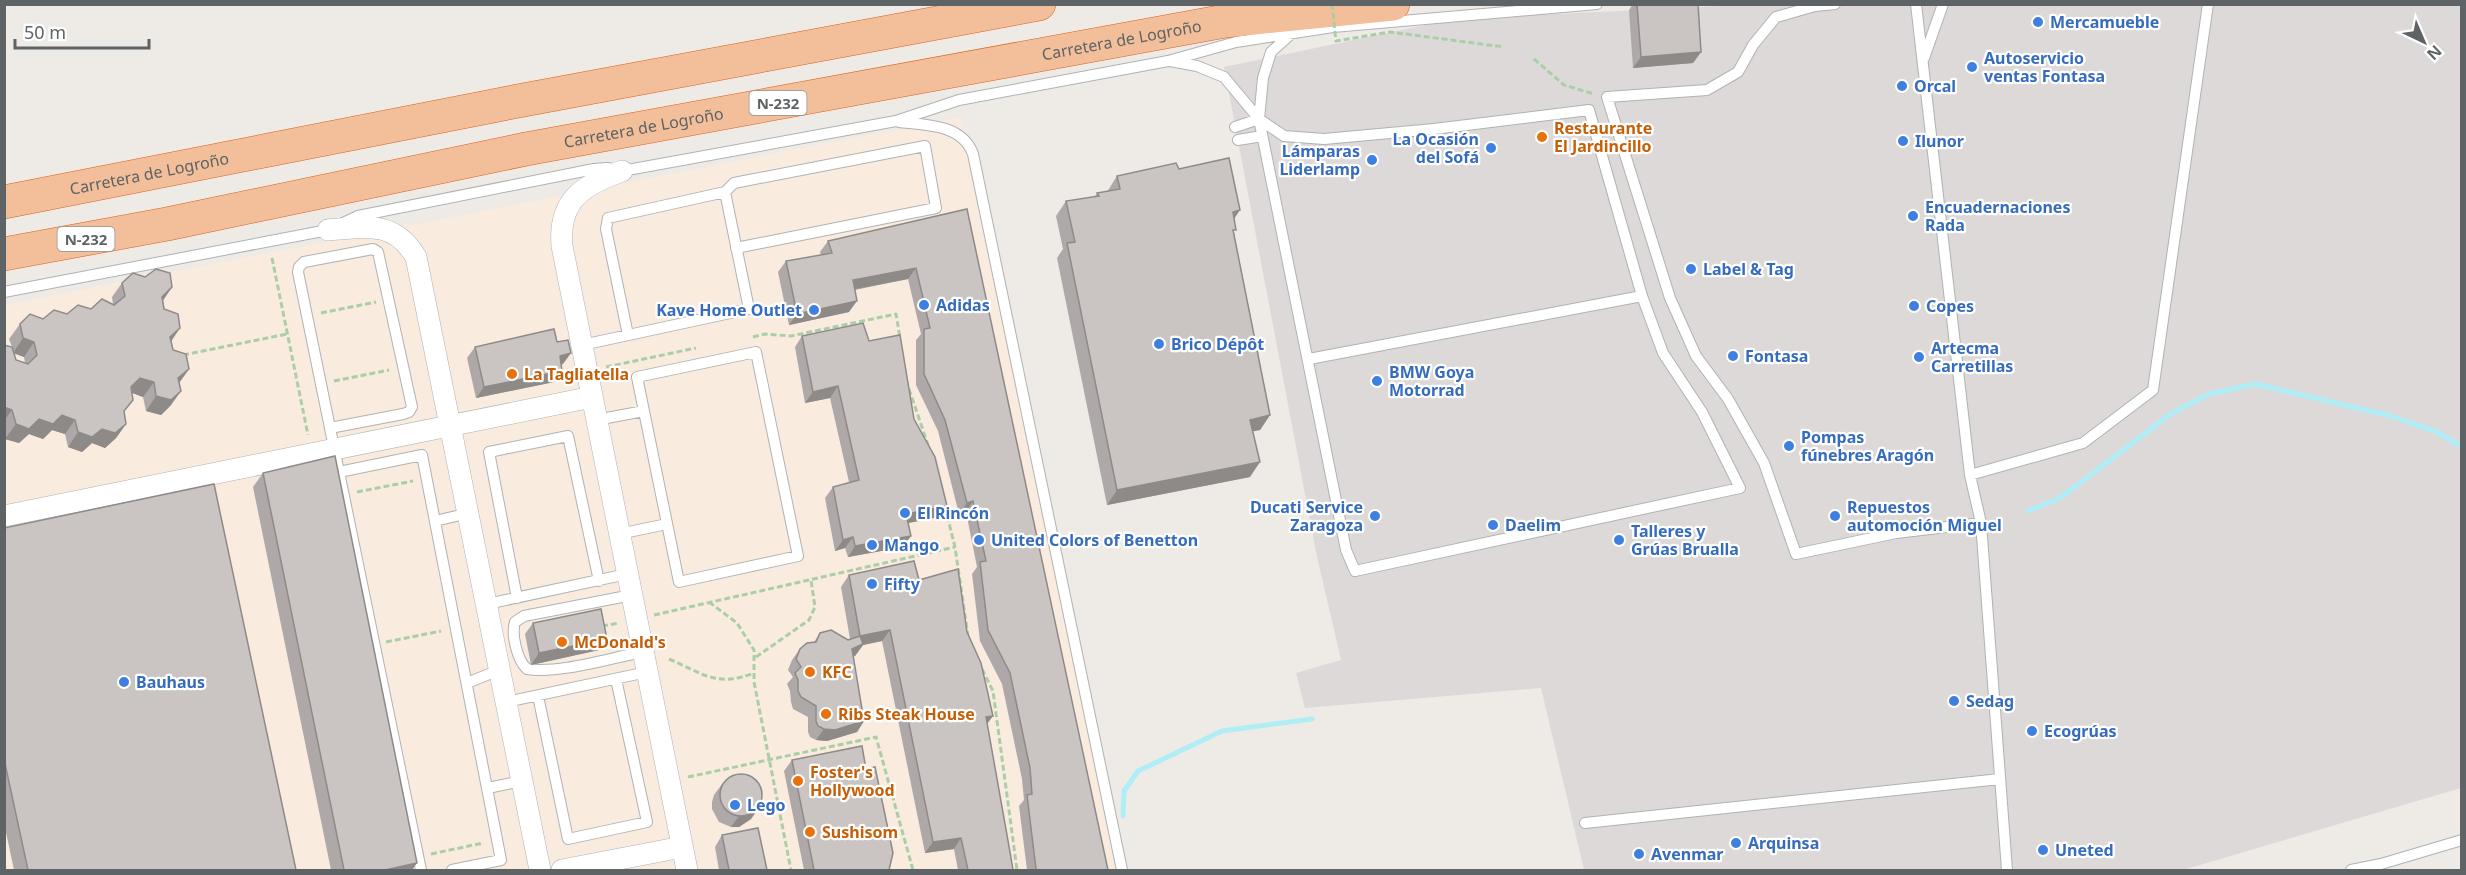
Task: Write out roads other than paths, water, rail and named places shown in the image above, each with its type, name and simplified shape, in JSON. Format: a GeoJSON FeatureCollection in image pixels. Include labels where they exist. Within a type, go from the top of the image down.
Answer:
{"type":"FeatureCollection","features":[{"type":"Feature","properties":{"kind":"highway","name":"Carretera de Logroño"},"geometry":{"type":"LineString","coordinates":[[4,202],[518,101],[945,13],[1039,4]]}},
{"type":"Feature","properties":{"kind":"highway","name":"Carretera de Logroño"},"geometry":{"type":"LineString","coordinates":[[4,254],[167,224],[526,149],[1225,21],[1393,4]]}},
{"type":"Feature","properties":{"kind":"highway"},"geometry":{"type":"LineString","coordinates":[[742,109],[787,115],[880,104],[1236,42]]}},
{"type":"Feature","properties":{"kind":"highway"},"geometry":{"type":"LineString","coordinates":[[4,192],[159,172]]}},
{"type":"Feature","properties":{"kind":"highway"},"geometry":{"type":"LineString","coordinates":[[4,261],[167,224]]}},
{"type":"Feature","properties":{"kind":"street"},"geometry":{"type":"LineString","coordinates":[[622,171],[594,181],[572,200],[562,221],[562,246],[687,870]]}},
{"type":"Feature","properties":{"kind":"street"},"geometry":{"type":"LineString","coordinates":[[328,230],[379,227],[391,231],[410,247],[416,257],[540,870]]}},
{"type":"Feature","properties":{"kind":"street"},"geometry":{"type":"LineString","coordinates":[[4,516],[332,438],[373,430],[451,425],[592,397]]}},
{"type":"Feature","properties":{"kind":"street"},"geometry":{"type":"LineString","coordinates":[[562,870],[682,846]]}},
{"type":"Feature","properties":{"kind":"lane"},"geometry":{"type":"LineString","coordinates":[[4,292],[328,230],[352,217],[594,169],[607,168],[622,171],[896,121],[959,100],[1168,61],[1236,42],[1357,25],[1597,4]]}},
{"type":"Feature","properties":{"kind":"lane"},"geometry":{"type":"LineString","coordinates":[[1834,4],[1815,6],[1776,17],[1753,45],[1738,72],[1707,90],[1607,98],[1670,298],[1696,356],[1728,399],[1764,463],[1796,554],[1896,533],[1981,523]]}},
{"type":"Feature","properties":{"kind":"lane"},"geometry":{"type":"LineString","coordinates":[[1916,4],[1970,475],[1981,523],[2007,870]]}},
{"type":"Feature","properties":{"kind":"lane"},"geometry":{"type":"LineString","coordinates":[[1922,61],[1943,4]]}},
{"type":"Feature","properties":{"kind":"lane"},"geometry":{"type":"LineString","coordinates":[[1970,475],[2083,443],[2153,390],[2208,4]]}},
{"type":"Feature","properties":{"kind":"lane"},"geometry":{"type":"LineString","coordinates":[[1168,61],[1197,66],[1224,77],[1259,119],[1284,136],[1324,139],[1434,129],[1589,110],[1642,296],[1663,354],[1702,412],[1740,488],[1355,571],[1346,550],[1259,119],[1263,78],[1271,52],[1292,33]]}},
{"type":"Feature","properties":{"kind":"lane"},"geometry":{"type":"LineString","coordinates":[[1235,127],[1259,119]]}},
{"type":"Feature","properties":{"kind":"lane"},"geometry":{"type":"LineString","coordinates":[[896,121],[949,129],[968,143],[972,154],[1122,870]]}},
{"type":"Feature","properties":{"kind":"lane"},"geometry":{"type":"LineString","coordinates":[[1238,140],[1262,136]]}},
{"type":"Feature","properties":{"kind":"lane"},"geometry":{"type":"LineString","coordinates":[[628,335],[606,229],[608,218],[725,192],[734,183],[925,146],[936,208],[736,248]]}},
{"type":"Feature","properties":{"kind":"lane"},"geometry":{"type":"LineString","coordinates":[[582,345],[749,309],[725,192]]}},
{"type":"Feature","properties":{"kind":"lane"},"geometry":{"type":"LineString","coordinates":[[373,430],[409,412],[412,407],[378,252],[369,249],[304,262],[298,272],[420,870]]}},
{"type":"Feature","properties":{"kind":"lane"},"geometry":{"type":"LineString","coordinates":[[1309,359],[1642,296]]}},
{"type":"Feature","properties":{"kind":"lane"},"geometry":{"type":"LineString","coordinates":[[756,352],[798,556],[679,582],[667,524],[638,377],[756,352]]}},
{"type":"Feature","properties":{"kind":"lane"},"geometry":{"type":"LineString","coordinates":[[596,420],[644,411]]}},
{"type":"Feature","properties":{"kind":"lane"},"geometry":{"type":"LineString","coordinates":[[517,598],[489,452],[568,436],[598,581]]}},
{"type":"Feature","properties":{"kind":"lane"},"geometry":{"type":"LineString","coordinates":[[339,472],[422,455],[501,860],[452,870]]}},
{"type":"Feature","properties":{"kind":"lane"},"geometry":{"type":"LineString","coordinates":[[435,520],[469,513]]}},
{"type":"Feature","properties":{"kind":"lane"},"geometry":{"type":"LineString","coordinates":[[619,534],[667,524]]}},
{"type":"Feature","properties":{"kind":"lane"},"geometry":{"type":"LineString","coordinates":[[487,604],[598,581],[629,584]]}},
{"type":"Feature","properties":{"kind":"lane"},"geometry":{"type":"LineString","coordinates":[[629,584],[524,616],[515,622],[513,630],[520,661],[527,669],[645,662]]}},
{"type":"Feature","properties":{"kind":"lane"},"geometry":{"type":"LineString","coordinates":[[506,702],[616,679],[645,662]]}},
{"type":"Feature","properties":{"kind":"lane"},"geometry":{"type":"LineString","coordinates":[[468,683],[500,670]]}},
{"type":"Feature","properties":{"kind":"lane"},"geometry":{"type":"LineString","coordinates":[[538,696],[568,839],[606,831],[647,822],[616,679]]}},
{"type":"Feature","properties":{"kind":"lane"},"geometry":{"type":"LineString","coordinates":[[1585,823],[2000,779]]}},
{"type":"Feature","properties":{"kind":"lane"},"geometry":{"type":"LineString","coordinates":[[488,788],[522,781]]}},
{"type":"Feature","properties":{"kind":"lane"},"geometry":{"type":"LineString","coordinates":[[2351,870],[2381,864],[2462,840]]}},
{"type":"Feature","properties":{"kind":"waterway"},"geometry":{"type":"LineString","coordinates":[[2028,511],[2060,498],[2172,413],[2209,394],[2255,384],[2391,416],[2437,432],[2462,447]]}},
{"type":"Feature","properties":{"kind":"waterway"},"geometry":{"type":"LineString","coordinates":[[1123,816],[1124,791],[1138,771],[1222,731],[1312,719]]}},
{"type":"Feature","properties":{"kind":"place","name":"Mercamueble"},"geometry":{"type":"Point","coordinates":[2038,22]}},
{"type":"Feature","properties":{"kind":"place","name":"Autoservicio ventas Fontasa"},"geometry":{"type":"Point","coordinates":[1972,67]}},
{"type":"Feature","properties":{"kind":"place","name":"Orcal"},"geometry":{"type":"Point","coordinates":[1902,86]}},
{"type":"Feature","properties":{"kind":"place","name":"Restaurante El Jardincillo"},"geometry":{"type":"Point","coordinates":[1542,137]}},
{"type":"Feature","properties":{"kind":"place","name":"Ilunor"},"geometry":{"type":"Point","coordinates":[1903,141]}},
{"type":"Feature","properties":{"kind":"place","name":"La Ocasión del Sofá"},"geometry":{"type":"Point","coordinates":[1491,148]}},
{"type":"Feature","properties":{"kind":"place","name":"Lámparas Liderlamp"},"geometry":{"type":"Point","coordinates":[1372,160]}},
{"type":"Feature","properties":{"kind":"place","name":"Encuadernaciones Rada"},"geometry":{"type":"Point","coordinates":[1913,216]}},
{"type":"Feature","properties":{"kind":"place","name":"Label & Tag"},"geometry":{"type":"Point","coordinates":[1691,269]}},
{"type":"Feature","properties":{"kind":"place","name":"Adidas"},"geometry":{"type":"Point","coordinates":[924,305]}},
{"type":"Feature","properties":{"kind":"place","name":"Copes"},"geometry":{"type":"Point","coordinates":[1914,306]}},
{"type":"Feature","properties":{"kind":"place","name":"Kave Home Outlet"},"geometry":{"type":"Point","coordinates":[814,310]}},
{"type":"Feature","properties":{"kind":"place","name":"Brico Dépôt"},"geometry":{"type":"Point","coordinates":[1159,344]}},
{"type":"Feature","properties":{"kind":"place","name":"Fontasa"},"geometry":{"type":"Point","coordinates":[1733,356]}},
{"type":"Feature","properties":{"kind":"place","name":"Artecma Carretillas"},"geometry":{"type":"Point","coordinates":[1919,357]}},
{"type":"Feature","properties":{"kind":"place","name":"La Tagliatella"},"geometry":{"type":"Point","coordinates":[512,374]}},
{"type":"Feature","properties":{"kind":"place","name":"BMW Goya Motorrad"},"geometry":{"type":"Point","coordinates":[1377,381]}},
{"type":"Feature","properties":{"kind":"place","name":"Pompas fúnebres Aragón"},"geometry":{"type":"Point","coordinates":[1789,446]}},
{"type":"Feature","properties":{"kind":"place","name":"El Rincón"},"geometry":{"type":"Point","coordinates":[905,513]}},
{"type":"Feature","properties":{"kind":"place","name":"Ducati Service Zaragoza"},"geometry":{"type":"Point","coordinates":[1375,516]}},
{"type":"Feature","properties":{"kind":"place","name":"Repuestos automoción Miguel"},"geometry":{"type":"Point","coordinates":[1835,516]}},
{"type":"Feature","properties":{"kind":"place","name":"Daelim"},"geometry":{"type":"Point","coordinates":[1493,525]}},
{"type":"Feature","properties":{"kind":"place","name":"United Colors of Benetton"},"geometry":{"type":"Point","coordinates":[979,540]}},
{"type":"Feature","properties":{"kind":"place","name":"Talleres y Grúas Brualla"},"geometry":{"type":"Point","coordinates":[1619,540]}},
{"type":"Feature","properties":{"kind":"place","name":"Mango"},"geometry":{"type":"Point","coordinates":[872,545]}},
{"type":"Feature","properties":{"kind":"place","name":"Fifty"},"geometry":{"type":"Point","coordinates":[872,584]}},
{"type":"Feature","properties":{"kind":"place","name":"McDonald's"},"geometry":{"type":"Point","coordinates":[562,642]}},
{"type":"Feature","properties":{"kind":"place","name":"KFC"},"geometry":{"type":"Point","coordinates":[810,672]}},
{"type":"Feature","properties":{"kind":"place","name":"Bauhaus"},"geometry":{"type":"Point","coordinates":[124,682]}},
{"type":"Feature","properties":{"kind":"place","name":"Sedag"},"geometry":{"type":"Point","coordinates":[1954,701]}},
{"type":"Feature","properties":{"kind":"place","name":"Ribs Steak House"},"geometry":{"type":"Point","coordinates":[826,714]}},
{"type":"Feature","properties":{"kind":"place","name":"Ecogrúas"},"geometry":{"type":"Point","coordinates":[2032,731]}},
{"type":"Feature","properties":{"kind":"place","name":"Foster's Hollywood"},"geometry":{"type":"Point","coordinates":[798,781]}},
{"type":"Feature","properties":{"kind":"place","name":"Lego"},"geometry":{"type":"Point","coordinates":[735,805]}},
{"type":"Feature","properties":{"kind":"place","name":"Sushisom"},"geometry":{"type":"Point","coordinates":[810,832]}},
{"type":"Feature","properties":{"kind":"place","name":"Arquinsa"},"geometry":{"type":"Point","coordinates":[1736,843]}},
{"type":"Feature","properties":{"kind":"place","name":"Uneted"},"geometry":{"type":"Point","coordinates":[2043,850]}},
{"type":"Feature","properties":{"kind":"place","name":"Avenmar"},"geometry":{"type":"Point","coordinates":[1639,854]}}]}
